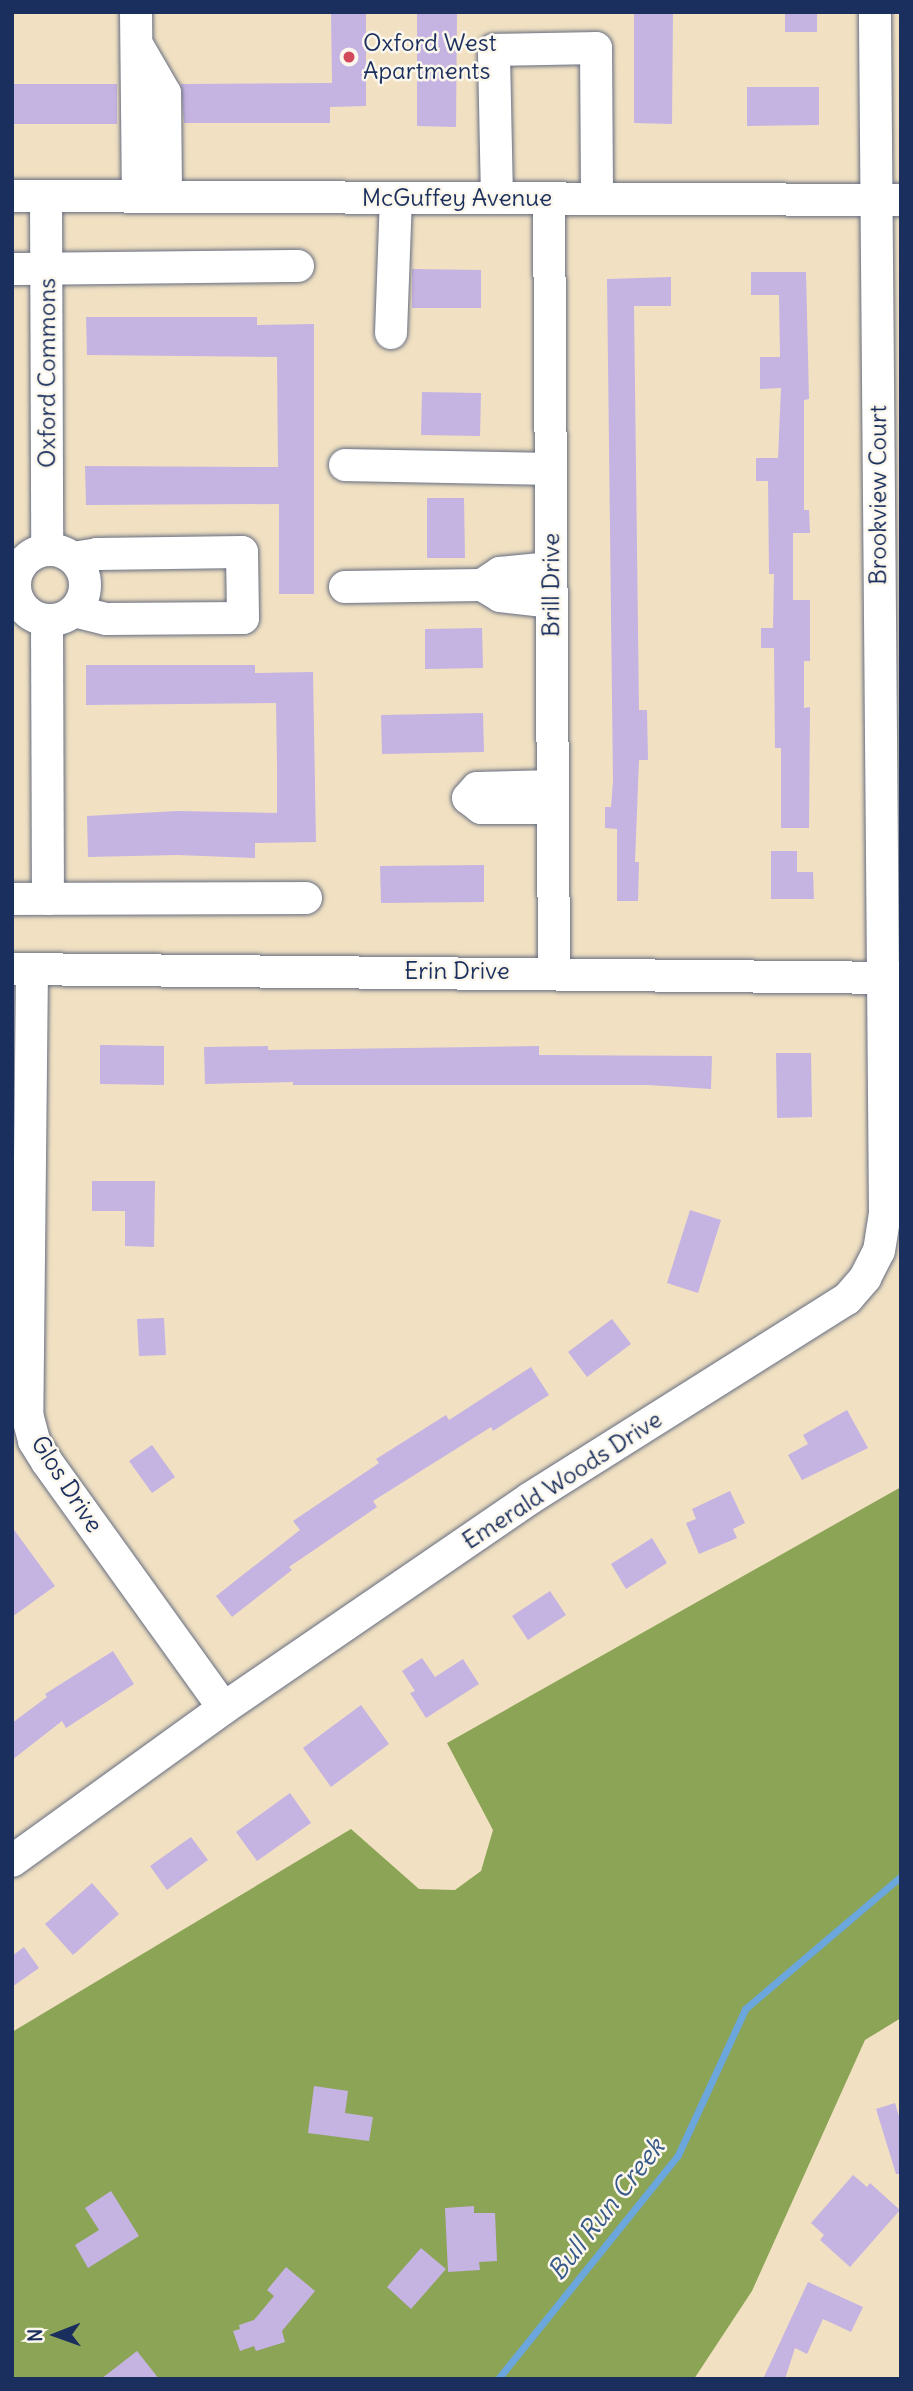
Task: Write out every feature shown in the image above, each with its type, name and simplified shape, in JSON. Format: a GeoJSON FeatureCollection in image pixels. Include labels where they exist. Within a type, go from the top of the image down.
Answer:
{"type":"FeatureCollection","features":[{"type":"Feature","properties":{"kind":"street"},"geometry":{"type":"LineString","coordinates":[[136,12],[136,44],[164,93],[152,197]]}},
{"type":"Feature","properties":{"kind":"street","name":"Brookview Court"},"geometry":{"type":"LineString","coordinates":[[875,12],[888,200],[892,978]]}},
{"type":"Feature","properties":{"kind":"street"},"geometry":{"type":"LineString","coordinates":[[497,198],[494,50],[596,48],[597,198]]}},
{"type":"Feature","properties":{"kind":"street","name":"McGuffey Avenue"},"geometry":{"type":"LineString","coordinates":[[12,196],[888,200]]}},
{"type":"Feature","properties":{"kind":"street","name":"Oxford Commons"},"geometry":{"type":"LineString","coordinates":[[46,196],[47,269],[40,554],[15,577],[15,590],[40,614],[48,899]]}},
{"type":"Feature","properties":{"kind":"street"},"geometry":{"type":"LineString","coordinates":[[391,332],[396,198]]}},
{"type":"Feature","properties":{"kind":"street","name":"Brill Drive"},"geometry":{"type":"LineString","coordinates":[[549,198],[554,972]]}},
{"type":"Feature","properties":{"kind":"street"},"geometry":{"type":"LineString","coordinates":[[12,269],[298,266]]}},
{"type":"Feature","properties":{"kind":"street"},"geometry":{"type":"LineString","coordinates":[[345,465],[551,469]]}},
{"type":"Feature","properties":{"kind":"street"},"geometry":{"type":"LineString","coordinates":[[40,554],[242,552],[243,618],[106,619],[40,614]]}},
{"type":"Feature","properties":{"kind":"street","name":"Oxford Commons"},"geometry":{"type":"LineString","coordinates":[[40,554],[85,579],[82,601],[40,614]]}},
{"type":"Feature","properties":{"kind":"street"},"geometry":{"type":"LineString","coordinates":[[482,585],[500,573],[551,568]]}},
{"type":"Feature","properties":{"kind":"street"},"geometry":{"type":"LineString","coordinates":[[345,587],[482,585],[500,596],[551,602]]}},
{"type":"Feature","properties":{"kind":"street"},"geometry":{"type":"LineString","coordinates":[[12,899],[306,898]]}},
{"type":"Feature","properties":{"kind":"street","name":"Erin Drive"},"geometry":{"type":"LineString","coordinates":[[22,969],[554,972],[892,978]]}},
{"type":"Feature","properties":{"kind":"street","name":"Glos Drive"},"geometry":{"type":"LineString","coordinates":[[22,969],[19,1362],[34,1441],[224,1708]]}},
{"type":"Feature","properties":{"kind":"street","name":"Emerald Woods Drive"},"geometry":{"type":"LineString","coordinates":[[12,1861],[224,1708],[529,1499],[847,1299],[866,1278],[879,1251],[885,1215],[892,978]]}},
{"type":"Feature","properties":{"kind":"green space"},"geometry":{"type":"Polygon","coordinates":[[[901,1487],[901,2018],[865,2040],[752,2291],[694,2379],[12,2379],[12,2032],[351,1829],[419,1889],[455,1890],[481,1871],[493,1830],[447,1743],[901,1487]]]}},
{"type":"Feature","properties":{"kind":"building","name":"Oxford West Apartments"},"geometry":{"type":"Polygon","coordinates":[[[331,12],[366,12],[366,106],[330,107],[330,123],[184,123],[181,84],[332,83],[331,12]]]}},
{"type":"Feature","properties":{"kind":"building"},"geometry":{"type":"Polygon","coordinates":[[[417,12],[457,12],[456,127],[417,126],[417,12]]]}},
{"type":"Feature","properties":{"kind":"building"},"geometry":{"type":"Polygon","coordinates":[[[634,12],[673,12],[672,124],[634,123],[634,12]]]}},
{"type":"Feature","properties":{"kind":"building"},"geometry":{"type":"Polygon","coordinates":[[[785,12],[817,12],[817,32],[785,32],[785,12]]]}},
{"type":"Feature","properties":{"kind":"building"},"geometry":{"type":"Polygon","coordinates":[[[12,84],[117,84],[117,124],[12,124],[12,84]]]}},
{"type":"Feature","properties":{"kind":"building"},"geometry":{"type":"Polygon","coordinates":[[[747,87],[819,87],[819,125],[747,126],[747,87]]]}},
{"type":"Feature","properties":{"kind":"building"},"geometry":{"type":"Polygon","coordinates":[[[412,269],[481,270],[481,308],[412,308],[412,269]]]}},
{"type":"Feature","properties":{"kind":"building"},"geometry":{"type":"Polygon","coordinates":[[[751,272],[806,272],[809,399],[804,400],[804,510],[809,510],[810,533],[793,533],[793,600],[810,600],[810,661],[804,661],[804,708],[810,707],[809,828],[781,828],[781,748],[775,748],[774,648],[761,648],[761,628],[773,628],[774,574],[769,574],[768,481],[756,481],[756,458],[778,458],[781,388],[760,389],[760,357],[780,357],[779,295],[751,295],[751,272]]]}},
{"type":"Feature","properties":{"kind":"building"},"geometry":{"type":"Polygon","coordinates":[[[671,277],[671,306],[634,306],[639,710],[647,710],[648,760],[639,760],[635,862],[639,862],[638,901],[617,901],[617,829],[605,828],[605,807],[611,807],[613,781],[607,279],[671,277]]]}},
{"type":"Feature","properties":{"kind":"building"},"geometry":{"type":"Polygon","coordinates":[[[86,317],[257,317],[257,325],[314,324],[314,594],[279,594],[279,504],[86,505],[85,466],[278,467],[277,357],[87,355],[86,317]]]}},
{"type":"Feature","properties":{"kind":"building"},"geometry":{"type":"Polygon","coordinates":[[[422,392],[481,393],[480,436],[421,435],[422,392]]]}},
{"type":"Feature","properties":{"kind":"building"},"geometry":{"type":"Polygon","coordinates":[[[427,498],[464,498],[465,558],[427,558],[427,498]]]}},
{"type":"Feature","properties":{"kind":"building"},"geometry":{"type":"Polygon","coordinates":[[[482,628],[483,668],[425,669],[425,629],[482,628]]]}},
{"type":"Feature","properties":{"kind":"building"},"geometry":{"type":"Polygon","coordinates":[[[86,665],[255,665],[255,673],[313,672],[316,842],[255,843],[255,858],[177,855],[88,857],[87,816],[177,811],[277,813],[277,765],[276,703],[86,705],[86,665]]]}},
{"type":"Feature","properties":{"kind":"building"},"geometry":{"type":"Polygon","coordinates":[[[483,713],[484,752],[382,754],[381,715],[483,713]]]}},
{"type":"Feature","properties":{"kind":"building"},"geometry":{"type":"Polygon","coordinates":[[[771,851],[797,851],[797,872],[813,872],[814,899],[771,899],[771,851]]]}},
{"type":"Feature","properties":{"kind":"building"},"geometry":{"type":"Polygon","coordinates":[[[484,865],[484,902],[381,903],[380,866],[484,865]]]}},
{"type":"Feature","properties":{"kind":"building"},"geometry":{"type":"Polygon","coordinates":[[[100,1045],[164,1046],[164,1085],[100,1084],[100,1045]]]}},
{"type":"Feature","properties":{"kind":"building"},"geometry":{"type":"Polygon","coordinates":[[[268,1046],[268,1050],[539,1046],[539,1055],[712,1056],[711,1089],[648,1085],[293,1085],[293,1082],[205,1084],[204,1047],[268,1046]]]}},
{"type":"Feature","properties":{"kind":"building"},"geometry":{"type":"Polygon","coordinates":[[[776,1053],[811,1053],[812,1117],[777,1118],[776,1053]]]}},
{"type":"Feature","properties":{"kind":"building"},"geometry":{"type":"Polygon","coordinates":[[[92,1181],[155,1181],[154,1247],[125,1246],[125,1211],[92,1211],[92,1181]]]}},
{"type":"Feature","properties":{"kind":"building"},"geometry":{"type":"Polygon","coordinates":[[[690,1210],[721,1220],[698,1293],[667,1283],[690,1210]]]}},
{"type":"Feature","properties":{"kind":"building"},"geometry":{"type":"Polygon","coordinates":[[[164,1318],[166,1355],[139,1356],[137,1319],[164,1318]]]}},
{"type":"Feature","properties":{"kind":"building"},"geometry":{"type":"Polygon","coordinates":[[[612,1319],[631,1344],[587,1377],[568,1352],[612,1319]]]}},
{"type":"Feature","properties":{"kind":"building"},"geometry":{"type":"Polygon","coordinates":[[[531,1367],[549,1395],[493,1431],[491,1427],[373,1501],[377,1507],[289,1567],[292,1570],[232,1617],[216,1596],[300,1530],[293,1521],[379,1463],[376,1459],[446,1415],[449,1420],[531,1367]]]}},
{"type":"Feature","properties":{"kind":"building"},"geometry":{"type":"Polygon","coordinates":[[[847,1410],[868,1448],[802,1480],[788,1455],[808,1444],[803,1435],[847,1410]]]}},
{"type":"Feature","properties":{"kind":"building"},"geometry":{"type":"Polygon","coordinates":[[[152,1445],[175,1477],[152,1493],[129,1461],[152,1445]]]}},
{"type":"Feature","properties":{"kind":"building"},"geometry":{"type":"Polygon","coordinates":[[[730,1491],[745,1523],[733,1529],[737,1538],[699,1554],[686,1523],[696,1519],[692,1509],[730,1491]]]}},
{"type":"Feature","properties":{"kind":"building"},"geometry":{"type":"Polygon","coordinates":[[[12,1527],[55,1586],[12,1617],[12,1527]]]}},
{"type":"Feature","properties":{"kind":"building"},"geometry":{"type":"Polygon","coordinates":[[[652,1538],[667,1563],[626,1589],[611,1564],[652,1538]]]}},
{"type":"Feature","properties":{"kind":"building"},"geometry":{"type":"Polygon","coordinates":[[[550,1591],[566,1615],[528,1640],[512,1616],[550,1591]]]}},
{"type":"Feature","properties":{"kind":"building"},"geometry":{"type":"Polygon","coordinates":[[[113,1651],[134,1684],[66,1728],[62,1721],[12,1760],[12,1723],[47,1697],[45,1694],[113,1651]]]}},
{"type":"Feature","properties":{"kind":"building"},"geometry":{"type":"Polygon","coordinates":[[[422,1658],[435,1677],[463,1659],[479,1684],[426,1718],[410,1693],[415,1691],[402,1671],[422,1658]]]}},
{"type":"Feature","properties":{"kind":"building"},"geometry":{"type":"Polygon","coordinates":[[[361,1705],[389,1744],[331,1787],[303,1748],[361,1705]]]}},
{"type":"Feature","properties":{"kind":"building"},"geometry":{"type":"Polygon","coordinates":[[[290,1793],[311,1823],[257,1861],[236,1832],[290,1793]]]}},
{"type":"Feature","properties":{"kind":"building"},"geometry":{"type":"Polygon","coordinates":[[[191,1837],[208,1860],[167,1890],[150,1866],[191,1837]]]}},
{"type":"Feature","properties":{"kind":"building"},"geometry":{"type":"Polygon","coordinates":[[[92,1883],[119,1914],[73,1955],[45,1924],[92,1883]]]}},
{"type":"Feature","properties":{"kind":"building"},"geometry":{"type":"Polygon","coordinates":[[[24,1947],[39,1968],[12,1987],[12,1956],[24,1947]]]}},
{"type":"Feature","properties":{"kind":"building"},"geometry":{"type":"Polygon","coordinates":[[[314,2086],[348,2091],[345,2113],[373,2117],[369,2141],[308,2133],[314,2086]]]}},
{"type":"Feature","properties":{"kind":"building"},"geometry":{"type":"Polygon","coordinates":[[[895,2103],[901,2123],[901,2174],[896,2174],[876,2109],[895,2103]]]}},
{"type":"Feature","properties":{"kind":"building"},"geometry":{"type":"Polygon","coordinates":[[[853,2175],[867,2187],[870,2183],[900,2210],[850,2267],[820,2240],[824,2235],[811,2223],[853,2175]]]}},
{"type":"Feature","properties":{"kind":"building"},"geometry":{"type":"Polygon","coordinates":[[[111,2191],[139,2236],[88,2268],[75,2245],[99,2230],[85,2208],[111,2191]]]}},
{"type":"Feature","properties":{"kind":"building"},"geometry":{"type":"Polygon","coordinates":[[[474,2206],[474,2213],[495,2213],[497,2261],[479,2262],[480,2270],[448,2272],[445,2208],[474,2206]]]}},
{"type":"Feature","properties":{"kind":"building"},"geometry":{"type":"Polygon","coordinates":[[[421,2248],[446,2269],[411,2309],[387,2287],[421,2248]]]}},
{"type":"Feature","properties":{"kind":"building"},"geometry":{"type":"Polygon","coordinates":[[[286,2267],[315,2291],[282,2331],[285,2342],[256,2351],[254,2346],[240,2351],[233,2331],[240,2329],[239,2325],[254,2320],[274,2296],[267,2290],[286,2267]]]}},
{"type":"Feature","properties":{"kind":"building"},"geometry":{"type":"Polygon","coordinates":[[[808,2282],[863,2307],[851,2332],[823,2319],[807,2354],[795,2348],[785,2379],[763,2379],[808,2282]]]}},
{"type":"Feature","properties":{"kind":"building"},"geometry":{"type":"Polygon","coordinates":[[[137,2351],[159,2379],[101,2379],[137,2351]]]}},
{"type":"Feature","properties":{"kind":"waterway","name":"Bull Run Creek"},"geometry":{"type":"LineString","coordinates":[[498,2379],[678,2155],[745,2009],[901,1876]]}},
{"type":"Feature","properties":{"kind":"place","name":"Oxford West Apartments"},"geometry":{"type":"Point","coordinates":[349,57]}}]}
